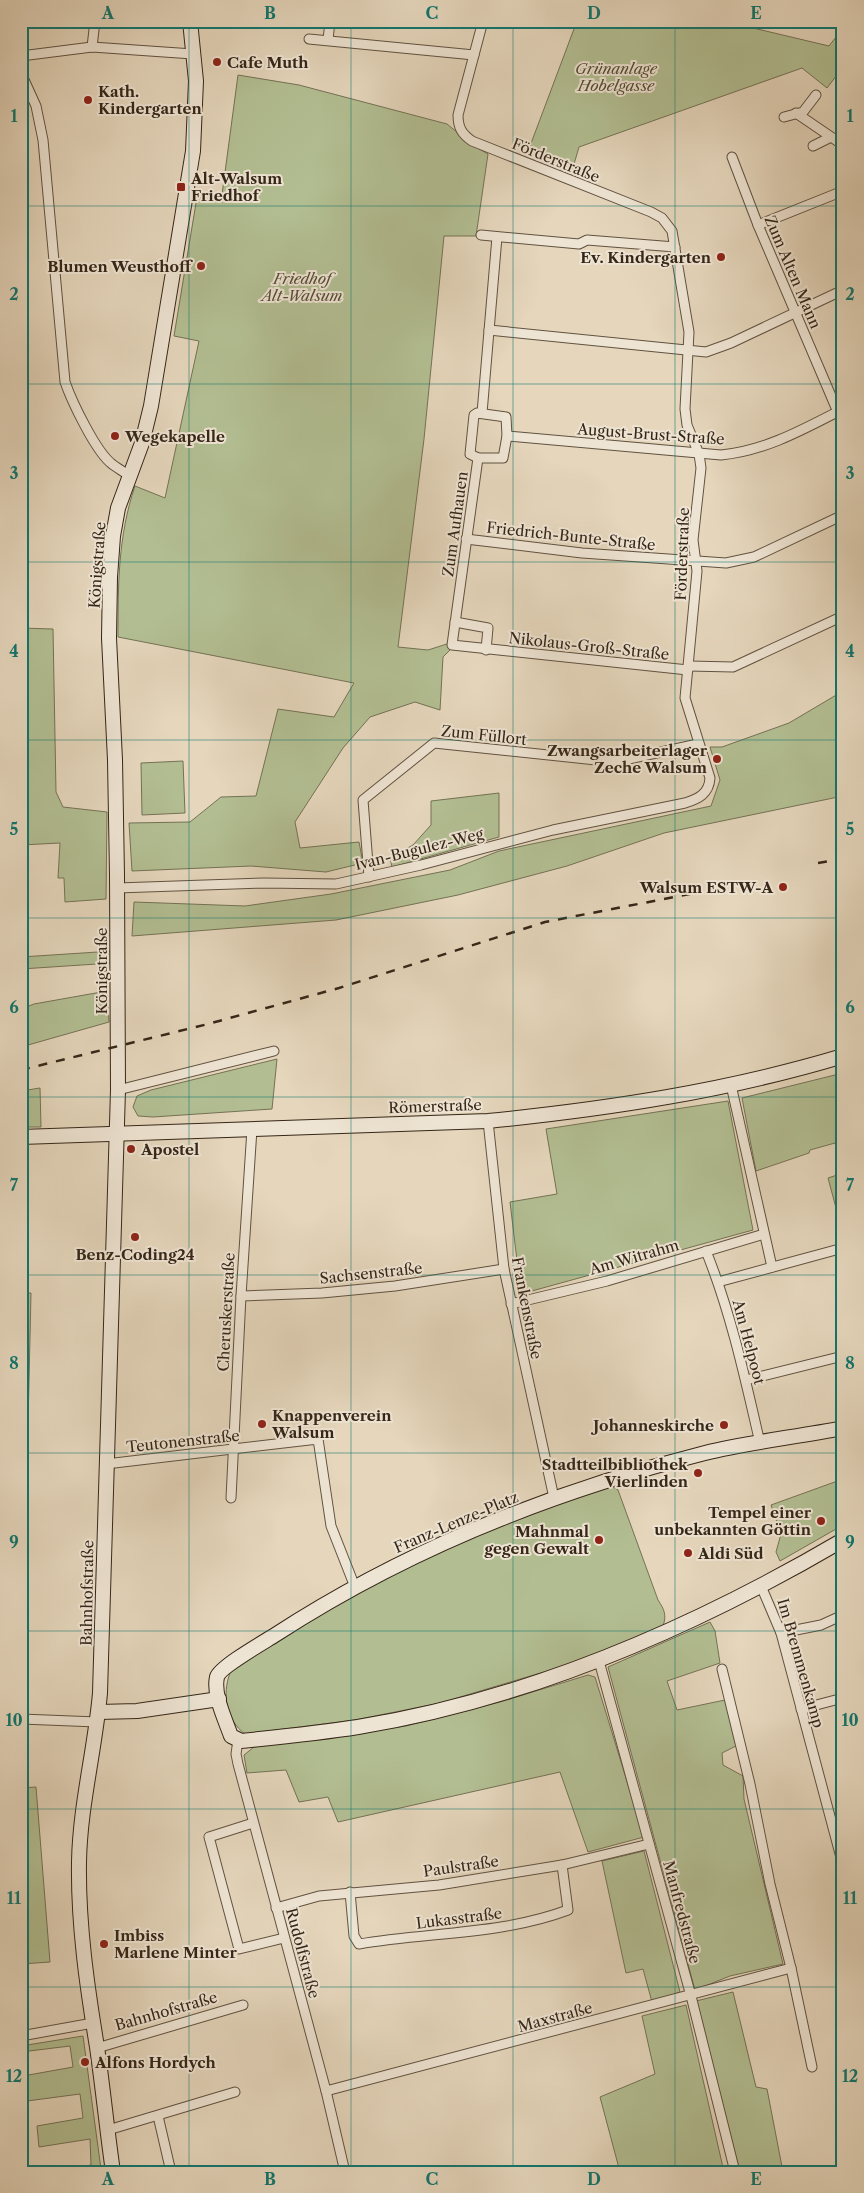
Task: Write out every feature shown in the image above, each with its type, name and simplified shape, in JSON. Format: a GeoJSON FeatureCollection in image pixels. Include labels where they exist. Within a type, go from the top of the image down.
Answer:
{"type":"FeatureCollection","features":[{"type":"Feature","properties":{"kind":"street"},"geometry":{"type":"LineString","coordinates":[[92,46],[95,21]]}},
{"type":"Feature","properties":{"kind":"street","name":"Königstraße"},"geometry":{"type":"LineString","coordinates":[[116,1135],[118,1090],[117,888],[110,577],[113,536],[118,508],[128,475],[142,442],[151,406],[190,183],[197,107],[190,21]]}},
{"type":"Feature","properties":{"kind":"street"},"geometry":{"type":"LineString","coordinates":[[328,40],[330,21]]}},
{"type":"Feature","properties":{"kind":"street"},"geometry":{"type":"LineString","coordinates":[[309,39],[474,55],[483,21]]}},
{"type":"Feature","properties":{"kind":"street"},"geometry":{"type":"LineString","coordinates":[[21,56],[92,46],[193,54]]}},
{"type":"Feature","properties":{"kind":"street","name":"Förderstraße"},"geometry":{"type":"LineString","coordinates":[[474,55],[458,115],[460,130],[465,136],[472,141],[651,212],[668,225],[675,247],[689,332],[685,408],[687,425],[699,454],[701,468],[694,540],[697,562],[685,698],[710,778]]}},
{"type":"Feature","properties":{"kind":"street"},"geometry":{"type":"LineString","coordinates":[[21,73],[36,106],[43,140],[65,382],[71,400],[103,454],[110,464],[128,475]]}},
{"type":"Feature","properties":{"kind":"street"},"geometry":{"type":"LineString","coordinates":[[784,117],[803,112],[816,95]]}},
{"type":"Feature","properties":{"kind":"street"},"geometry":{"type":"LineString","coordinates":[[796,114],[829,138],[843,145]]}},
{"type":"Feature","properties":{"kind":"street"},"geometry":{"type":"LineString","coordinates":[[813,146],[829,138]]}},
{"type":"Feature","properties":{"kind":"street","name":"Zum Alten Mann"},"geometry":{"type":"LineString","coordinates":[[732,157],[794,312],[840,410],[843,424]]}},
{"type":"Feature","properties":{"kind":"street"},"geometry":{"type":"LineString","coordinates":[[758,226],[843,191]]}},
{"type":"Feature","properties":{"kind":"street"},"geometry":{"type":"LineString","coordinates":[[481,236],[579,244],[587,240],[675,247]]}},
{"type":"Feature","properties":{"kind":"street","name":"Zum Aufhauen"},"geometry":{"type":"LineString","coordinates":[[452,646],[478,458],[470,454],[474,415],[482,413],[498,237]]}},
{"type":"Feature","properties":{"kind":"street"},"geometry":{"type":"LineString","coordinates":[[489,330],[689,351],[713,351],[843,290]]}},
{"type":"Feature","properties":{"kind":"street","name":"August-Brust-Straße"},"geometry":{"type":"LineString","coordinates":[[507,436],[699,454],[746,452],[765,446],[840,410]]}},
{"type":"Feature","properties":{"kind":"street"},"geometry":{"type":"LineString","coordinates":[[478,458],[503,458],[507,436],[506,417],[482,413]]}},
{"type":"Feature","properties":{"kind":"street","name":"Friedrich-Bunte-Straße"},"geometry":{"type":"LineString","coordinates":[[466,539],[582,553],[726,563],[739,561],[843,515]]}},
{"type":"Feature","properties":{"kind":"street","name":"Nikolaus-Groß-Straße"},"geometry":{"type":"LineString","coordinates":[[452,646],[688,668],[733,667],[843,616]]}},
{"type":"Feature","properties":{"kind":"street","name":"Nikolaus-Groß-Straße"},"geometry":{"type":"LineString","coordinates":[[455,622],[488,628],[486,650]]}},
{"type":"Feature","properties":{"kind":"street","name":"Zum Füllort"},"geometry":{"type":"LineString","coordinates":[[369,877],[364,800],[434,743],[615,762],[698,744]]}},
{"type":"Feature","properties":{"kind":"street","name":"Ivan-Bugulez-Weg"},"geometry":{"type":"LineString","coordinates":[[117,888],[264,882],[318,885],[369,877],[553,830],[685,803],[698,798],[708,789],[710,778]]}},
{"type":"Feature","properties":{"kind":"street"},"geometry":{"type":"LineString","coordinates":[[118,1090],[274,1051]]}},
{"type":"Feature","properties":{"kind":"street","name":"Römerstraße"},"geometry":{"type":"LineString","coordinates":[[21,1137],[488,1121],[555,1114],[731,1085],[843,1056]]}},
{"type":"Feature","properties":{"kind":"street"},"geometry":{"type":"LineString","coordinates":[[731,1085],[772,1267]]}},
{"type":"Feature","properties":{"kind":"street","name":"Frankenstraße"},"geometry":{"type":"LineString","coordinates":[[488,1121],[504,1269],[554,1498]]}},
{"type":"Feature","properties":{"kind":"street","name":"Cheruskerstraße"},"geometry":{"type":"LineString","coordinates":[[232,1498],[241,1296],[252,1129]]}},
{"type":"Feature","properties":{"kind":"street","name":"Bahnhofstraße"},"geometry":{"type":"LineString","coordinates":[[113,2172],[92,2023],[80,1917],[79,1862],[82,1808],[98,1717],[116,1135]]}},
{"type":"Feature","properties":{"kind":"street","name":"Am Witrahm"},"geometry":{"type":"LineString","coordinates":[[511,1304],[608,1280],[764,1234]]}},
{"type":"Feature","properties":{"kind":"street"},"geometry":{"type":"LineString","coordinates":[[718,1282],[843,1248]]}},
{"type":"Feature","properties":{"kind":"street","name":"Am Helpoot"},"geometry":{"type":"LineString","coordinates":[[706,1251],[718,1282],[746,1380],[760,1443]]}},
{"type":"Feature","properties":{"kind":"street","name":"Sachsenstraße"},"geometry":{"type":"LineString","coordinates":[[241,1296],[322,1293],[395,1286],[504,1269]]}},
{"type":"Feature","properties":{"kind":"street"},"geometry":{"type":"LineString","coordinates":[[746,1380],[843,1356]]}},
{"type":"Feature","properties":{"kind":"street","name":"Franz-Lenze-Platz"},"geometry":{"type":"LineString","coordinates":[[238,1740],[231,1736],[219,1700],[217,1678],[219,1674],[308,1613],[355,1587],[465,1533],[554,1498],[706,1453],[843,1428]]}},
{"type":"Feature","properties":{"kind":"street","name":"Teutonenstraße"},"geometry":{"type":"LineString","coordinates":[[106,1464],[318,1439],[331,1526],[355,1587]]}},
{"type":"Feature","properties":{"kind":"street"},"geometry":{"type":"LineString","coordinates":[[238,1740],[358,1727],[434,1712],[550,1679],[599,1661],[674,1629],[762,1586],[843,1540]]}},
{"type":"Feature","properties":{"kind":"street","name":"Im Bremmenkamp"},"geometry":{"type":"LineString","coordinates":[[762,1586],[781,1634],[843,1865]]}},
{"type":"Feature","properties":{"kind":"street"},"geometry":{"type":"LineString","coordinates":[[781,1634],[821,1625],[843,1615]]}},
{"type":"Feature","properties":{"kind":"street","name":"Manfredstraße"},"geometry":{"type":"LineString","coordinates":[[599,1661],[691,1996],[735,2172]]}},
{"type":"Feature","properties":{"kind":"street"},"geometry":{"type":"LineString","coordinates":[[722,1669],[755,1807],[770,1884],[791,1968],[812,2068]]}},
{"type":"Feature","properties":{"kind":"street"},"geometry":{"type":"LineString","coordinates":[[801,1709],[843,1698]]}},
{"type":"Feature","properties":{"kind":"street"},"geometry":{"type":"LineString","coordinates":[[21,1718],[98,1717],[219,1700]]}},
{"type":"Feature","properties":{"kind":"street","name":"Rudolfstraße"},"geometry":{"type":"LineString","coordinates":[[238,1740],[236,1754],[253,1823],[326,2092],[345,2172]]}},
{"type":"Feature","properties":{"kind":"street"},"geometry":{"type":"LineString","coordinates":[[253,1823],[209,1837],[239,1949],[284,1938]]}},
{"type":"Feature","properties":{"kind":"street","name":"Paulstraße"},"geometry":{"type":"LineString","coordinates":[[276,1908],[319,1896],[439,1884],[562,1865],[649,1844]]}},
{"type":"Feature","properties":{"kind":"street","name":"Lukasstraße"},"geometry":{"type":"LineString","coordinates":[[350,1892],[354,1936],[359,1944],[507,1927],[549,1918],[568,1910],[562,1865]]}},
{"type":"Feature","properties":{"kind":"street"},"geometry":{"type":"LineString","coordinates":[[843,1900],[843,1905]]}},
{"type":"Feature","properties":{"kind":"street","name":"Maxstraße"},"geometry":{"type":"LineString","coordinates":[[326,2092],[791,1968]]}},
{"type":"Feature","properties":{"kind":"street","name":"Bahnhofstraße"},"geometry":{"type":"LineString","coordinates":[[97,2048],[243,2005]]}},
{"type":"Feature","properties":{"kind":"street"},"geometry":{"type":"LineString","coordinates":[[21,2036],[92,2023]]}},
{"type":"Feature","properties":{"kind":"street"},"geometry":{"type":"LineString","coordinates":[[108,2130],[235,2092]]}},
{"type":"Feature","properties":{"kind":"street"},"geometry":{"type":"LineString","coordinates":[[158,2116],[171,2172]]}},
{"type":"Feature","properties":{"kind":"green space","name":"Grünanlage Hobelgasse"},"geometry":{"type":"Polygon","coordinates":[[[577,21],[755,21],[753,28],[829,46],[843,28],[843,67],[827,88],[802,68],[579,147],[572,171],[527,154],[577,21]]]}},
{"type":"Feature","properties":{"kind":"green space","name":"Friedhof Alt-Walsum"},"geometry":{"type":"Polygon","coordinates":[[[238,75],[299,85],[447,124],[474,146],[488,154],[476,236],[444,236],[424,439],[398,647],[428,650],[450,643],[451,649],[443,657],[440,710],[415,702],[370,717],[343,748],[295,822],[300,848],[359,842],[363,863],[326,872],[251,866],[132,871],[129,823],[190,822],[221,797],[256,796],[278,709],[334,717],[354,683],[118,637],[120,561],[129,505],[135,486],[165,498],[199,341],[174,336],[197,197],[221,202],[238,75]]]}},
{"type":"Feature","properties":{"kind":"green space"},"geometry":{"type":"Polygon","coordinates":[[[21,628],[53,629],[56,792],[63,807],[107,812],[106,899],[65,902],[64,878],[58,878],[60,843],[21,845],[21,628]]]}},
{"type":"Feature","properties":{"kind":"green space"},"geometry":{"type":"Polygon","coordinates":[[[843,691],[843,796],[664,833],[567,866],[458,895],[336,920],[132,936],[134,902],[245,906],[331,894],[450,870],[499,851],[711,806],[720,780],[710,747],[722,747],[789,723],[843,691]]]}},
{"type":"Feature","properties":{"kind":"green space"},"geometry":{"type":"Polygon","coordinates":[[[183,761],[185,813],[142,815],[141,763],[183,761]]]}},
{"type":"Feature","properties":{"kind":"green space"},"geometry":{"type":"Polygon","coordinates":[[[499,793],[499,837],[392,867],[390,858],[413,845],[431,825],[431,801],[499,793]]]}},
{"type":"Feature","properties":{"kind":"green space"},"geometry":{"type":"Polygon","coordinates":[[[113,951],[112,963],[21,969],[21,957],[113,951]]]}},
{"type":"Feature","properties":{"kind":"green space"},"geometry":{"type":"Polygon","coordinates":[[[107,991],[109,1022],[21,1047],[21,1009],[34,1004],[107,991]]]}},
{"type":"Feature","properties":{"kind":"green space"},"geometry":{"type":"Polygon","coordinates":[[[277,1059],[272,1109],[153,1117],[138,1116],[133,1107],[137,1096],[151,1090],[277,1059]]]}},
{"type":"Feature","properties":{"kind":"green space"},"geometry":{"type":"Polygon","coordinates":[[[843,1073],[843,1173],[835,1143],[810,1150],[809,1153],[756,1171],[742,1098],[843,1073]]]}},
{"type":"Feature","properties":{"kind":"green space"},"geometry":{"type":"Polygon","coordinates":[[[40,1088],[41,1127],[21,1127],[21,1091],[40,1088]]]}},
{"type":"Feature","properties":{"kind":"green space"},"geometry":{"type":"Polygon","coordinates":[[[728,1101],[753,1230],[521,1294],[510,1202],[557,1194],[546,1129],[728,1101]]]}},
{"type":"Feature","properties":{"kind":"green space"},"geometry":{"type":"Polygon","coordinates":[[[843,1173],[843,1218],[839,1219],[828,1178],[843,1173]]]}},
{"type":"Feature","properties":{"kind":"green space"},"geometry":{"type":"Polygon","coordinates":[[[21,1286],[25,1293],[31,1293],[24,1602],[21,1602],[21,1286]]]}},
{"type":"Feature","properties":{"kind":"green space"},"geometry":{"type":"Polygon","coordinates":[[[843,1479],[843,1528],[836,1529],[780,1561],[776,1552],[781,1534],[771,1505],[843,1479]]]}},
{"type":"Feature","properties":{"kind":"green space"},"geometry":{"type":"Polygon","coordinates":[[[610,1485],[618,1490],[663,1609],[665,1619],[663,1626],[594,1657],[440,1703],[355,1720],[245,1734],[234,1722],[227,1706],[226,1698],[230,1673],[356,1588],[435,1550],[610,1485]]]}},
{"type":"Feature","properties":{"kind":"green space"},"geometry":{"type":"Polygon","coordinates":[[[710,1622],[715,1631],[720,1663],[667,1681],[677,1710],[725,1700],[736,1746],[722,1753],[723,1765],[743,1776],[744,1799],[783,1964],[730,1976],[695,1990],[608,1667],[710,1622]]]}},
{"type":"Feature","properties":{"kind":"green space"},"geometry":{"type":"Polygon","coordinates":[[[588,1675],[595,1677],[644,1837],[588,1852],[560,1772],[338,1822],[328,1797],[299,1802],[286,1770],[247,1773],[244,1755],[254,1747],[406,1726],[500,1702],[588,1675]]]}},
{"type":"Feature","properties":{"kind":"green space"},"geometry":{"type":"Polygon","coordinates":[[[36,1787],[50,1962],[21,1964],[21,1788],[36,1787]]]}},
{"type":"Feature","properties":{"kind":"green space"},"geometry":{"type":"Polygon","coordinates":[[[644,1851],[680,1992],[652,2002],[643,1969],[626,1973],[602,1861],[644,1851]]]}},
{"type":"Feature","properties":{"kind":"green space"},"geometry":{"type":"Polygon","coordinates":[[[733,1992],[756,2087],[767,2089],[783,2172],[740,2172],[696,2001],[733,1992]]]}},
{"type":"Feature","properties":{"kind":"green space"},"geometry":{"type":"Polygon","coordinates":[[[686,2005],[724,2172],[620,2172],[600,2097],[655,2074],[642,2016],[686,2005]]]}},
{"type":"Feature","properties":{"kind":"green space"},"geometry":{"type":"Polygon","coordinates":[[[83,2036],[101,2169],[60,2172],[60,2170],[91,2165],[90,2139],[39,2147],[37,2126],[83,2118],[80,2094],[27,2101],[23,2076],[73,2067],[70,2046],[21,2052],[21,2046],[83,2036]]]}},
{"type":"Feature","properties":{"kind":"railway"},"geometry":{"type":"LineString","coordinates":[[818,863],[843,859]]}},
{"type":"Feature","properties":{"kind":"railway"},"geometry":{"type":"LineString","coordinates":[[21,1070],[208,1024],[339,988],[545,922],[695,893]]}},
{"type":"Feature","properties":{"kind":"place","name":"Cafe Muth"},"geometry":{"type":"Point","coordinates":[217,62]}},
{"type":"Feature","properties":{"kind":"place","name":"Kath. Kindergarten"},"geometry":{"type":"Point","coordinates":[88,100]}},
{"type":"Feature","properties":{"kind":"place","name":"Alt-Walsum Friedhof"},"geometry":{"type":"Point","coordinates":[181,187]}},
{"type":"Feature","properties":{"kind":"place","name":"Ev. Kindergarten"},"geometry":{"type":"Point","coordinates":[721,257]}},
{"type":"Feature","properties":{"kind":"place","name":"Blumen Weusthoff"},"geometry":{"type":"Point","coordinates":[201,266]}},
{"type":"Feature","properties":{"kind":"place","name":"Wegekapelle"},"geometry":{"type":"Point","coordinates":[115,436]}},
{"type":"Feature","properties":{"kind":"place","name":"Zwangsarbeiterlager Zeche Walsum"},"geometry":{"type":"Point","coordinates":[717,759]}},
{"type":"Feature","properties":{"kind":"place","name":"Walsum ESTW-A"},"geometry":{"type":"Point","coordinates":[783,887]}},
{"type":"Feature","properties":{"kind":"place","name":"Apostel"},"geometry":{"type":"Point","coordinates":[131,1149]}},
{"type":"Feature","properties":{"kind":"place","name":"Benz-Coding24"},"geometry":{"type":"Point","coordinates":[135,1237]}},
{"type":"Feature","properties":{"kind":"place","name":"Knappenverein Walsum"},"geometry":{"type":"Point","coordinates":[262,1424]}},
{"type":"Feature","properties":{"kind":"place","name":"Johanneskirche"},"geometry":{"type":"Point","coordinates":[724,1425]}},
{"type":"Feature","properties":{"kind":"place","name":"Stadtteilbibliothek Vierlinden"},"geometry":{"type":"Point","coordinates":[698,1473]}},
{"type":"Feature","properties":{"kind":"place","name":"Tempel einer unbekannten Göttin"},"geometry":{"type":"Point","coordinates":[821,1521]}},
{"type":"Feature","properties":{"kind":"place","name":"Mahnmal gegen Gewalt"},"geometry":{"type":"Point","coordinates":[599,1540]}},
{"type":"Feature","properties":{"kind":"place","name":"Aldi Süd"},"geometry":{"type":"Point","coordinates":[688,1553]}},
{"type":"Feature","properties":{"kind":"place","name":"Imbiss Marlene Minter"},"geometry":{"type":"Point","coordinates":[104,1944]}},
{"type":"Feature","properties":{"kind":"place","name":"Alfons Hordych"},"geometry":{"type":"Point","coordinates":[85,2062]}}]}
